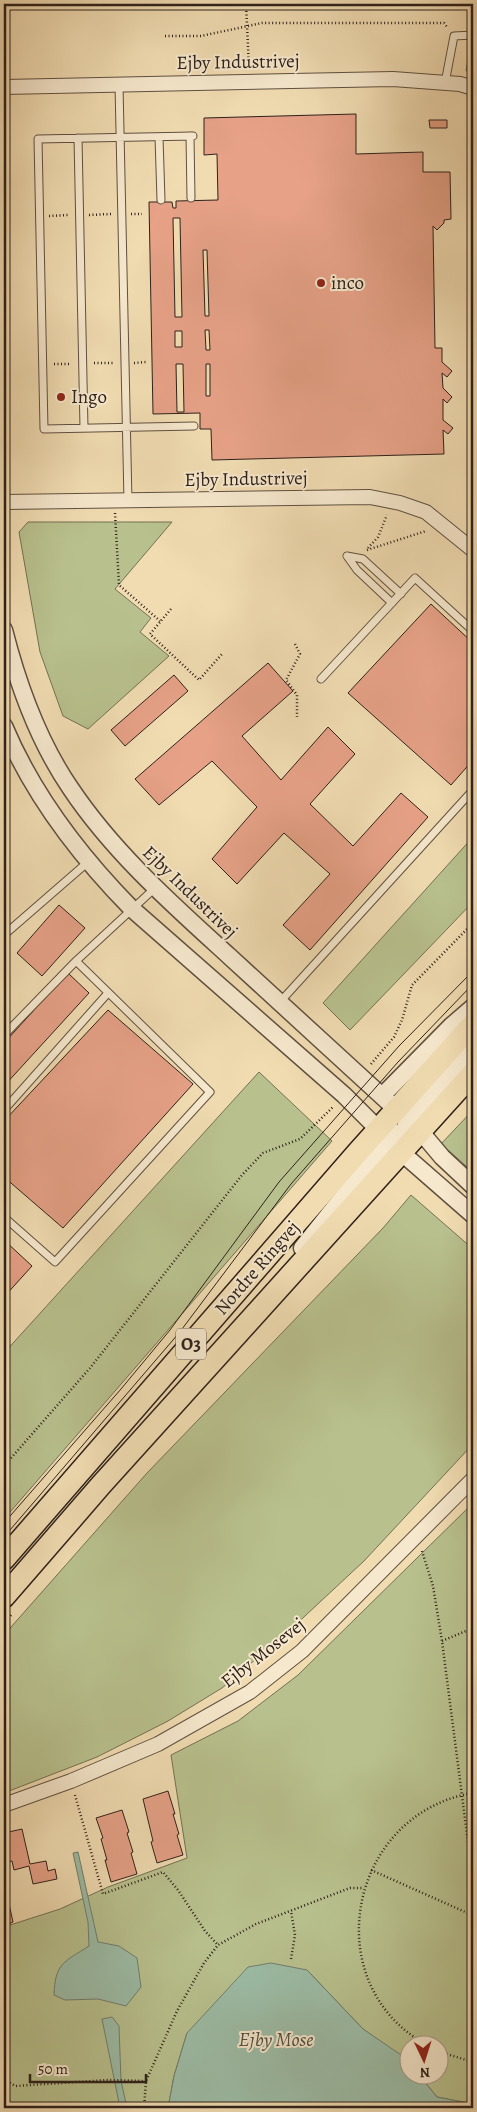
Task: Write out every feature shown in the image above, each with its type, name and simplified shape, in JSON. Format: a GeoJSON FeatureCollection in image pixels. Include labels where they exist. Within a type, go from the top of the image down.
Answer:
{"type":"FeatureCollection","features":[{"type":"Feature","properties":{"kind":"main road","name":"Nordre Ringvej"},"geometry":{"type":"LineString","coordinates":[[4,1597],[101,1485],[251,1319],[390,1140],[402,1114],[473,1024]]}},
{"type":"Feature","properties":{"kind":"main road","name":"Nordre Ringvej"},"geometry":{"type":"LineString","coordinates":[[4,1559],[358,1152],[390,1140],[402,1114],[473,1073]]}},
{"type":"Feature","properties":{"kind":"street","name":"Ejby Industrivej"},"geometry":{"type":"LineString","coordinates":[[4,87],[393,79],[445,83],[473,88]]}},
{"type":"Feature","properties":{"kind":"street","name":"Ejby Industrivej"},"geometry":{"type":"LineString","coordinates":[[4,502],[370,498],[426,512],[473,550]]}},
{"type":"Feature","properties":{"kind":"street","name":"Ejby Industrivej"},"geometry":{"type":"LineString","coordinates":[[4,630],[14,669],[38,730],[70,788],[109,841],[154,888],[361,1075],[473,1186]]}},
{"type":"Feature","properties":{"kind":"street"},"geometry":{"type":"LineString","coordinates":[[4,726],[12,746],[43,802],[88,862],[131,908],[344,1095],[390,1140],[473,1215]]}},
{"type":"Feature","properties":{"kind":"street"},"geometry":{"type":"LineString","coordinates":[[402,1114],[451,1026],[473,1007]]}},
{"type":"Feature","properties":{"kind":"street"},"geometry":{"type":"LineString","coordinates":[[402,1114],[473,1049]]}},
{"type":"Feature","properties":{"kind":"street","name":"Ejby Mosevej"},"geometry":{"type":"LineString","coordinates":[[4,1804],[72,1781],[158,1744],[250,1692],[302,1651],[473,1479]]}},
{"type":"Feature","properties":{"kind":"lane"},"geometry":{"type":"LineString","coordinates":[[445,83],[454,36],[473,35]]}},
{"type":"Feature","properties":{"kind":"lane"},"geometry":{"type":"LineString","coordinates":[[118,85],[127,427],[121,502]]}},
{"type":"Feature","properties":{"kind":"lane"},"geometry":{"type":"LineString","coordinates":[[191,198],[192,136],[38,139],[44,429],[194,426]]}},
{"type":"Feature","properties":{"kind":"lane"},"geometry":{"type":"LineString","coordinates":[[159,137],[161,200]]}},
{"type":"Feature","properties":{"kind":"lane"},"geometry":{"type":"LineString","coordinates":[[78,138],[84,428]]}},
{"type":"Feature","properties":{"kind":"lane"},"geometry":{"type":"LineString","coordinates":[[392,603],[357,570],[347,556],[363,559],[401,594]]}},
{"type":"Feature","properties":{"kind":"lane"},"geometry":{"type":"LineString","coordinates":[[320,680],[415,578],[473,631]]}},
{"type":"Feature","properties":{"kind":"lane"},"geometry":{"type":"LineString","coordinates":[[280,1003],[473,790]]}},
{"type":"Feature","properties":{"kind":"lane"},"geometry":{"type":"LineString","coordinates":[[4,935],[88,862]]}},
{"type":"Feature","properties":{"kind":"lane"},"geometry":{"type":"LineString","coordinates":[[4,1035],[76,961],[154,888]]}},
{"type":"Feature","properties":{"kind":"lane"},"geometry":{"type":"LineString","coordinates":[[4,1217],[55,1262],[210,1092],[76,961]]}},
{"type":"Feature","properties":{"kind":"lane"},"geometry":{"type":"LineString","coordinates":[[4,1110],[108,993]]}},
{"type":"Feature","properties":{"kind":"path"},"geometry":{"type":"LineString","coordinates":[[246,4],[250,82]]}},
{"type":"Feature","properties":{"kind":"path"},"geometry":{"type":"LineString","coordinates":[[165,36],[201,36],[262,23],[444,23],[454,36]]}},
{"type":"Feature","properties":{"kind":"path"},"geometry":{"type":"LineString","coordinates":[[121,502],[119,585],[160,621]]}},
{"type":"Feature","properties":{"kind":"path"},"geometry":{"type":"LineString","coordinates":[[357,558],[378,537],[392,502]]}},
{"type":"Feature","properties":{"kind":"path"},"geometry":{"type":"LineString","coordinates":[[366,550],[444,525]]}},
{"type":"Feature","properties":{"kind":"path"},"geometry":{"type":"LineString","coordinates":[[171,609],[150,634],[199,680],[222,654]]}},
{"type":"Feature","properties":{"kind":"path"},"geometry":{"type":"LineString","coordinates":[[295,644],[300,654],[294,661],[286,680],[297,695],[297,717]]}},
{"type":"Feature","properties":{"kind":"path"},"geometry":{"type":"LineString","coordinates":[[361,1075],[394,1037],[402,1020],[412,984],[473,923]]}},
{"type":"Feature","properties":{"kind":"path"},"geometry":{"type":"LineString","coordinates":[[4,1466],[90,1368],[242,1175],[263,1153],[300,1139],[344,1095]]}},
{"type":"Feature","properties":{"kind":"path"},"geometry":{"type":"LineString","coordinates":[[417,1535],[433,1586],[442,1641],[461,1775],[473,1881]]}},
{"type":"Feature","properties":{"kind":"path"},"geometry":{"type":"LineString","coordinates":[[442,1641],[473,1628]]}},
{"type":"Feature","properties":{"kind":"path"},"geometry":{"type":"LineString","coordinates":[[72,1781],[103,1894],[163,1872],[178,1890],[205,1931],[218,1945]]}},
{"type":"Feature","properties":{"kind":"path"},"geometry":{"type":"LineString","coordinates":[[412,2034],[394,2020],[384,2008],[369,1981],[364,1966],[358,1934],[364,1888],[371,1870],[391,1839],[408,1822],[434,1806],[462,1795],[473,1793]]}},
{"type":"Feature","properties":{"kind":"path"},"geometry":{"type":"LineString","coordinates":[[371,1870],[473,1915]]}},
{"type":"Feature","properties":{"kind":"path"},"geometry":{"type":"LineString","coordinates":[[144,2108],[146,2081],[177,2011],[204,1963],[218,1945],[256,1924],[350,1888],[364,1888]]}},
{"type":"Feature","properties":{"kind":"path"},"geometry":{"type":"LineString","coordinates":[[291,1959],[295,1935],[292,1911]]}},
{"type":"Feature","properties":{"kind":"path"},"geometry":{"type":"LineString","coordinates":[[450,2055],[473,2062]]}},
{"type":"Feature","properties":{"kind":"path"},"geometry":{"type":"LineString","coordinates":[[4,2079],[15,2086],[108,2080],[146,2081]]}},
{"type":"Feature","properties":{"kind":"shaded area"},"geometry":{"type":"Polygon","coordinates":[[[473,48],[473,73],[466,71],[469,53],[473,48]]]}},
{"type":"Feature","properties":{"kind":"shaded area"},"geometry":{"type":"Polygon","coordinates":[[[28,522],[172,522],[115,589],[151,618],[140,632],[169,656],[88,729],[63,716],[40,652],[19,532],[28,522]]]}},
{"type":"Feature","properties":{"kind":"shaded area"},"geometry":{"type":"Polygon","coordinates":[[[473,837],[473,902],[350,1030],[323,1003],[473,837]]]}},
{"type":"Feature","properties":{"kind":"shaded area"},"geometry":{"type":"Polygon","coordinates":[[[259,1072],[332,1141],[4,1519],[4,1353],[259,1072]]]}},
{"type":"Feature","properties":{"kind":"shaded area"},"geometry":{"type":"Polygon","coordinates":[[[473,1110],[473,1172],[441,1144],[473,1110]]]}},
{"type":"Feature","properties":{"kind":"shaded area"},"geometry":{"type":"Polygon","coordinates":[[[411,1195],[473,1249],[473,1444],[364,1561],[291,1629],[222,1688],[168,1721],[97,1757],[4,1793],[4,1635],[147,1473],[383,1228],[411,1195]]]}},
{"type":"Feature","properties":{"kind":"shaded area"},"geometry":{"type":"Polygon","coordinates":[[[473,1503],[473,2104],[437,2097],[426,2084],[450,2084],[450,2034],[400,2034],[400,2056],[363,2029],[307,1970],[187,2033],[174,2076],[168,2108],[62,2108],[59,2106],[54,2108],[4,2108],[4,1927],[60,1909],[108,1887],[187,1858],[171,1755],[238,1721],[298,1675],[473,1503]]]}},
{"type":"Feature","properties":{"kind":"water"},"geometry":{"type":"Polygon","coordinates":[[[78,1852],[98,1942],[119,1946],[137,1958],[141,1987],[126,2006],[98,1999],[65,2000],[54,1995],[56,1976],[62,1964],[89,1946],[88,1922],[73,1853],[78,1852]]]}},
{"type":"Feature","properties":{"kind":"water","name":"Ejby Mose"},"geometry":{"type":"Polygon","coordinates":[[[271,1963],[307,1970],[363,2029],[400,2054],[400,2084],[426,2084],[437,2097],[473,2104],[473,2108],[168,2108],[174,2076],[187,2033],[248,1967],[271,1963]]]}},
{"type":"Feature","properties":{"kind":"water"},"geometry":{"type":"Polygon","coordinates":[[[112,2017],[119,2026],[121,2081],[127,2108],[120,2108],[102,2019],[112,2017]]]}},
{"type":"Feature","properties":{"kind":"building","name":"inco"},"geometry":{"type":"Polygon","coordinates":[[[356,114],[356,154],[423,152],[423,172],[450,172],[451,219],[444,220],[444,223],[437,230],[433,226],[435,348],[442,348],[442,362],[452,371],[447,377],[442,373],[443,388],[452,397],[447,403],[443,399],[443,420],[453,428],[448,434],[443,430],[444,454],[212,460],[211,429],[200,429],[200,413],[153,414],[149,202],[172,202],[173,208],[176,208],[176,201],[218,200],[217,154],[204,155],[204,118],[356,114]],[[173,218],[175,317],[182,317],[180,218],[173,218]],[[203,250],[205,316],[209,316],[207,250],[203,250]],[[205,330],[206,350],[210,350],[209,330],[205,330]],[[175,331],[175,347],[182,347],[182,331],[175,331]],[[176,364],[177,412],[184,412],[183,364],[176,364]],[[206,364],[206,396],[210,396],[210,364],[206,364]]]}},
{"type":"Feature","properties":{"kind":"building"},"geometry":{"type":"Polygon","coordinates":[[[429,120],[447,120],[447,128],[430,128],[429,120]]]}},
{"type":"Feature","properties":{"kind":"building"},"geometry":{"type":"Polygon","coordinates":[[[431,604],[473,643],[473,760],[451,785],[348,693],[431,604]]]}},
{"type":"Feature","properties":{"kind":"building"},"geometry":{"type":"Polygon","coordinates":[[[268,663],[293,691],[242,736],[281,780],[328,727],[355,754],[310,804],[353,846],[401,793],[428,817],[310,950],[283,925],[330,874],[284,833],[237,884],[212,859],[257,807],[212,761],[159,805],[135,779],[268,663]]]}},
{"type":"Feature","properties":{"kind":"building"},"geometry":{"type":"Polygon","coordinates":[[[174,675],[188,691],[125,746],[111,730],[174,675]]]}},
{"type":"Feature","properties":{"kind":"building"},"geometry":{"type":"Polygon","coordinates":[[[59,905],[85,928],[42,976],[17,953],[59,905]]]}},
{"type":"Feature","properties":{"kind":"building"},"geometry":{"type":"Polygon","coordinates":[[[68,973],[89,993],[4,1086],[4,1043],[68,973]]]}},
{"type":"Feature","properties":{"kind":"building"},"geometry":{"type":"Polygon","coordinates":[[[108,1010],[193,1084],[63,1228],[4,1177],[4,1121],[108,1010]]]}},
{"type":"Feature","properties":{"kind":"building"},"geometry":{"type":"Polygon","coordinates":[[[4,1240],[32,1266],[4,1297],[4,1240]]]}},
{"type":"Feature","properties":{"kind":"building"},"geometry":{"type":"Polygon","coordinates":[[[168,1791],[175,1814],[173,1814],[179,1834],[177,1835],[183,1855],[157,1863],[143,1799],[168,1791]]]}},
{"type":"Feature","properties":{"kind":"building"},"geometry":{"type":"Polygon","coordinates":[[[122,1810],[129,1832],[127,1833],[137,1874],[111,1882],[101,1839],[103,1838],[96,1818],[122,1810]]]}},
{"type":"Feature","properties":{"kind":"building"},"geometry":{"type":"Polygon","coordinates":[[[22,1829],[30,1864],[46,1861],[48,1871],[55,1869],[57,1879],[33,1884],[29,1866],[14,1870],[12,1861],[7,1862],[4,1833],[22,1829]]]}},
{"type":"Feature","properties":{"kind":"building"},"geometry":{"type":"Polygon","coordinates":[[[4,1902],[5,1906],[9,1904],[13,1922],[4,1926],[4,1902]]]}},
{"type":"Feature","properties":{"kind":"tram line"},"geometry":{"type":"LineString","coordinates":[[4,1523],[170,1330],[279,1182],[399,1046],[473,971]]}},
{"type":"Feature","properties":{"kind":"tram line"},"geometry":{"type":"LineString","coordinates":[[4,1537],[179,1333],[291,1184],[398,1062],[473,984]]}},
{"type":"Feature","properties":{"kind":"place","name":"inco"},"geometry":{"type":"Point","coordinates":[321,283]}},
{"type":"Feature","properties":{"kind":"place","name":"Ingo"},"geometry":{"type":"Point","coordinates":[61,397]}}]}
